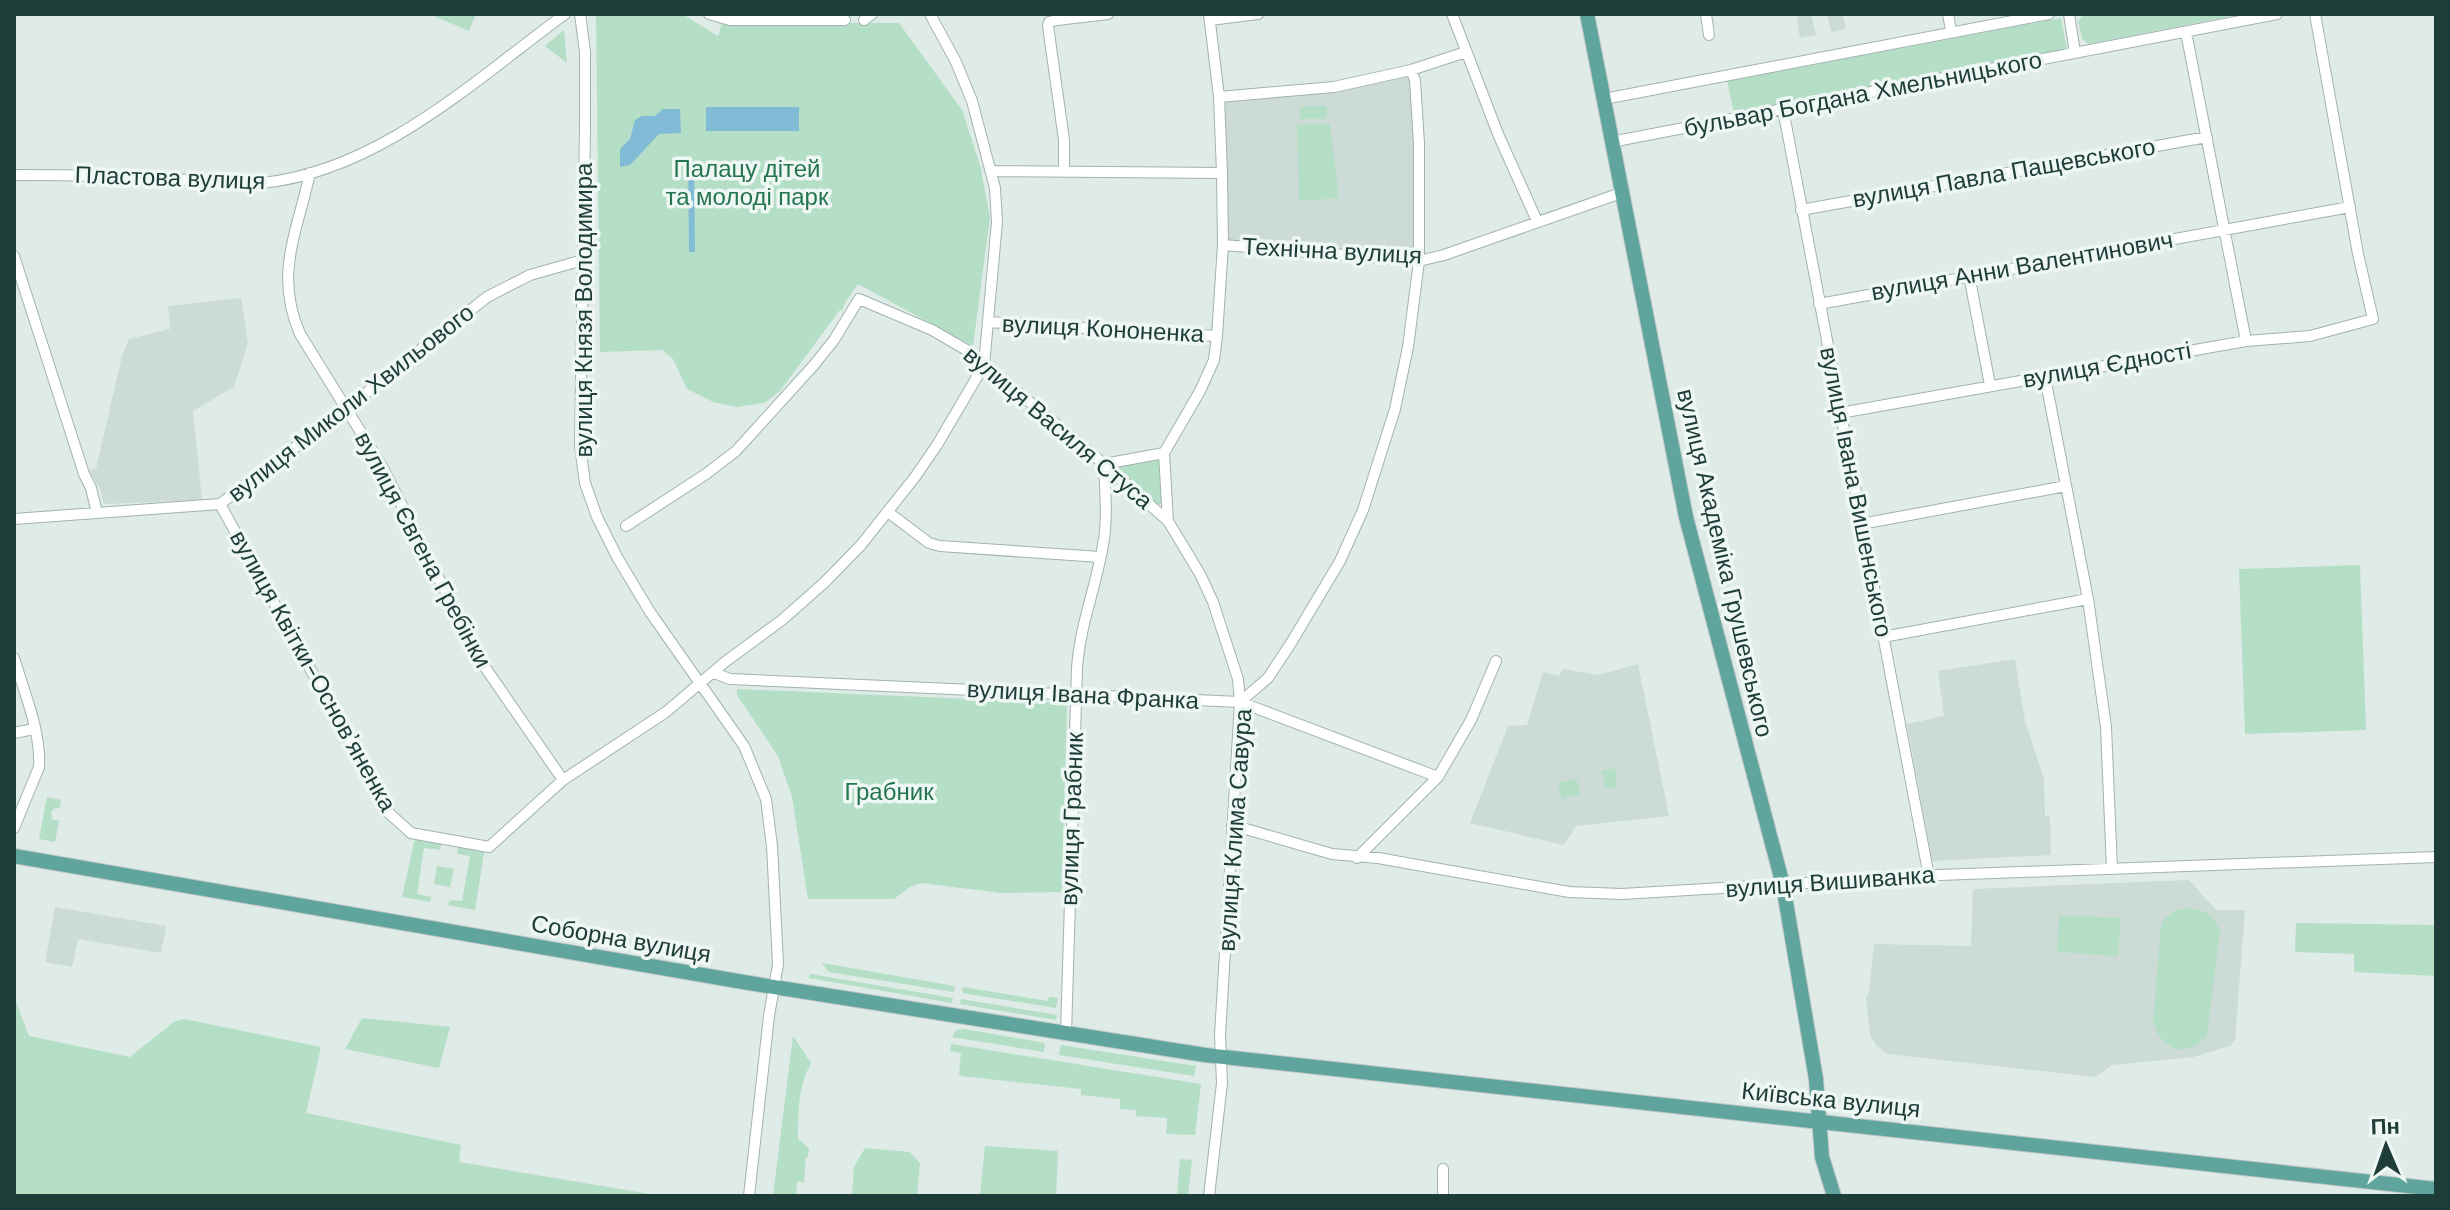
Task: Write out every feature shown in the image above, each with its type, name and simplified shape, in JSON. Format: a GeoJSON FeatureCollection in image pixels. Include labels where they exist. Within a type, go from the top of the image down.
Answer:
{"type":"FeatureCollection","features":[{"type":"Feature","properties":{"kind":"main road","name":"вулиця Академіка Грушевського"},"geometry":{"type":"LineString","coordinates":[[1587,14],[1697,562],[1783,885],[1816,1079],[1822,1157],[1834,1196]]}},
{"type":"Feature","properties":{"kind":"main road","name":"Соборна вулиця"},"geometry":{"type":"LineString","coordinates":[[14,856],[774,987],[1222,1057]]}},
{"type":"Feature","properties":{"kind":"main road","name":"Київська вулиця"},"geometry":{"type":"LineString","coordinates":[[1222,1057],[2436,1189]]}},
{"type":"Feature","properties":{"kind":"street","name":"Пластова вулиця"},"geometry":{"type":"LineString","coordinates":[[14,175],[160,178],[254,184],[310,173],[402,134],[565,14]]}},
{"type":"Feature","properties":{"kind":"street","name":"вулиця Князя Володимира"},"geometry":{"type":"LineString","coordinates":[[580,14],[585,52],[580,446],[585,483],[597,517],[617,557],[650,612],[744,746],[766,799],[772,846],[778,964],[749,1196]]}},
{"type":"Feature","properties":{"kind":"street"},"geometry":{"type":"LineString","coordinates":[[709,14],[730,20],[845,20]]}},
{"type":"Feature","properties":{"kind":"street"},"geometry":{"type":"LineString","coordinates":[[563,780],[666,712],[825,582],[888,512],[937,445],[984,365],[997,222],[992,171],[972,101],[956,62],[930,14]]}},
{"type":"Feature","properties":{"kind":"street"},"geometry":{"type":"LineString","coordinates":[[1064,171],[1064,140],[1049,22],[1108,14]]}},
{"type":"Feature","properties":{"kind":"street"},"geometry":{"type":"LineString","coordinates":[[1240,702],[1238,679],[1213,602],[1168,521],[1164,453],[1200,391],[1214,360],[1217,336],[1223,245],[1222,173],[1219,97],[1209,17],[1258,14]]}},
{"type":"Feature","properties":{"kind":"street"},"geometry":{"type":"LineString","coordinates":[[1452,14],[1498,134],[1537,221]]}},
{"type":"Feature","properties":{"kind":"street"},"geometry":{"type":"LineString","coordinates":[[1706,14],[1709,35]]}},
{"type":"Feature","properties":{"kind":"street"},"geometry":{"type":"LineString","coordinates":[[1948,14],[1951,31]]}},
{"type":"Feature","properties":{"kind":"street","name":"бульвар Богдана Хмельницького"},"geometry":{"type":"LineString","coordinates":[[1604,99],[2049,14]]}},
{"type":"Feature","properties":{"kind":"street","name":"бульвар Богдана Хмельницького"},"geometry":{"type":"LineString","coordinates":[[1611,142],[2075,53],[2069,14]]}},
{"type":"Feature","properties":{"kind":"street"},"geometry":{"type":"LineString","coordinates":[[2075,53],[2277,14]]}},
{"type":"Feature","properties":{"kind":"street"},"geometry":{"type":"LineString","coordinates":[[2315,14],[2350,207]]}},
{"type":"Feature","properties":{"kind":"street"},"geometry":{"type":"LineString","coordinates":[[2186,32],[2246,341]]}},
{"type":"Feature","properties":{"kind":"street"},"geometry":{"type":"LineString","coordinates":[[1219,97],[1334,87],[1411,70],[1466,52]]}},
{"type":"Feature","properties":{"kind":"street","name":"вулиця Клима Савура"},"geometry":{"type":"LineString","coordinates":[[1209,1196],[1222,1083],[1220,1035],[1240,702],[1268,678],[1340,561],[1359,521],[1395,409],[1419,261],[1419,144],[1415,80],[1411,70]]}},
{"type":"Feature","properties":{"kind":"street","name":"вулиця Івана Вишенського"},"geometry":{"type":"LineString","coordinates":[[1783,109],[1927,876]]}},
{"type":"Feature","properties":{"kind":"street","name":"вулиця Павла Пащевського"},"geometry":{"type":"LineString","coordinates":[[1801,210],[2207,137]]}},
{"type":"Feature","properties":{"kind":"street"},"geometry":{"type":"LineString","coordinates":[[992,171],[1222,173]]}},
{"type":"Feature","properties":{"kind":"street","name":"вулиця Євгена Гребінки"},"geometry":{"type":"LineString","coordinates":[[310,173],[287,265],[287,290],[293,318],[383,468],[480,660],[563,780]]}},
{"type":"Feature","properties":{"kind":"street","name":"Технічна вулиця"},"geometry":{"type":"LineString","coordinates":[[1223,245],[1419,261],[1621,193]]}},
{"type":"Feature","properties":{"kind":"street","name":"вулиця Анни Валентинович"},"geometry":{"type":"LineString","coordinates":[[1819,304],[2350,207]]}},
{"type":"Feature","properties":{"kind":"street","name":"вулиця Єдності"},"geometry":{"type":"LineString","coordinates":[[1840,413],[2246,341],[2310,336],[2373,319],[2350,207]]}},
{"type":"Feature","properties":{"kind":"street"},"geometry":{"type":"LineString","coordinates":[[14,256],[97,513]]}},
{"type":"Feature","properties":{"kind":"street","name":"вулиця Миколи Хвильового"},"geometry":{"type":"LineString","coordinates":[[14,519],[220,504],[487,297],[530,275],[583,260]]}},
{"type":"Feature","properties":{"kind":"street"},"geometry":{"type":"LineString","coordinates":[[1969,275],[1990,385]]}},
{"type":"Feature","properties":{"kind":"street","name":"вулиця Василя Стуса"},"geometry":{"type":"LineString","coordinates":[[626,526],[736,451],[814,365],[834,340],[859,299],[932,330],[970,352],[1168,521]]}},
{"type":"Feature","properties":{"kind":"street","name":"вулиця Кононенка"},"geometry":{"type":"LineString","coordinates":[[988,322],[1217,336]]}},
{"type":"Feature","properties":{"kind":"street"},"geometry":{"type":"LineString","coordinates":[[2045,377],[2088,599],[2106,727],[2112,869]]}},
{"type":"Feature","properties":{"kind":"street"},"geometry":{"type":"LineString","coordinates":[[1104,464],[1164,453]]}},
{"type":"Feature","properties":{"kind":"street","name":"вулиця Грабник"},"geometry":{"type":"LineString","coordinates":[[1066,1034],[1076,694],[1080,637],[1106,524],[1104,464]]}},
{"type":"Feature","properties":{"kind":"street"},"geometry":{"type":"LineString","coordinates":[[1861,524],[2066,486]]}},
{"type":"Feature","properties":{"kind":"street","name":"вулиця Квітки-Основʼяненка"},"geometry":{"type":"LineString","coordinates":[[220,504],[389,813],[411,833],[489,847],[563,780]]}},
{"type":"Feature","properties":{"kind":"street"},"geometry":{"type":"LineString","coordinates":[[888,512],[929,543],[940,546],[1100,557]]}},
{"type":"Feature","properties":{"kind":"street"},"geometry":{"type":"LineString","coordinates":[[1883,637],[2088,599]]}},
{"type":"Feature","properties":{"kind":"street"},"geometry":{"type":"LineString","coordinates":[[14,658],[34,729],[39,767],[14,828]]}},
{"type":"Feature","properties":{"kind":"street"},"geometry":{"type":"LineString","coordinates":[[1357,858],[1438,777],[1471,720],[1496,661]]}},
{"type":"Feature","properties":{"kind":"street","name":"вулиця Івана Франка"},"geometry":{"type":"LineString","coordinates":[[714,673],[730,679],[1240,702],[1438,777]]}},
{"type":"Feature","properties":{"kind":"street"},"geometry":{"type":"LineString","coordinates":[[14,733],[34,729]]}},
{"type":"Feature","properties":{"kind":"street","name":"вулиця Вишиванка"},"geometry":{"type":"LineString","coordinates":[[1232,825],[1332,854],[1378,858],[1569,892],[1622,894],[1783,885],[1803,881],[2436,857]]}},
{"type":"Feature","properties":{"kind":"street"},"geometry":{"type":"LineString","coordinates":[[1443,1169],[1443,1196]]}},
{"type":"Feature","properties":{"kind":"shaded area"},"geometry":{"type":"Polygon","coordinates":[[[1796,14],[1811,14],[1816,35],[1800,38],[1796,14]]]}},
{"type":"Feature","properties":{"kind":"shaded area"},"geometry":{"type":"Polygon","coordinates":[[[1827,14],[1843,14],[1846,29],[1831,32],[1827,14]]]}},
{"type":"Feature","properties":{"kind":"shaded area"},"geometry":{"type":"Polygon","coordinates":[[[1411,70],[1419,261],[1223,245],[1219,97],[1278,93],[1411,70]]]}},
{"type":"Feature","properties":{"kind":"shaded area"},"geometry":{"type":"Polygon","coordinates":[[[241,298],[248,343],[234,387],[193,411],[202,500],[103,502],[101,491],[89,470],[96,469],[122,356],[129,339],[170,329],[168,306],[241,298]]]}},
{"type":"Feature","properties":{"kind":"shaded area"},"geometry":{"type":"Polygon","coordinates":[[[2015,659],[2025,721],[2044,779],[2045,816],[2050,816],[2051,855],[1932,861],[1907,724],[1944,716],[1938,671],[2015,659]]]}},
{"type":"Feature","properties":{"kind":"shaded area"},"geometry":{"type":"Polygon","coordinates":[[[1638,664],[1669,816],[1576,826],[1564,845],[1470,823],[1508,726],[1527,725],[1543,672],[1559,676],[1563,669],[1598,675],[1638,664]]]}},
{"type":"Feature","properties":{"kind":"shaded area"},"geometry":{"type":"Polygon","coordinates":[[[2189,880],[2216,910],[2245,910],[2235,1040],[2230,1046],[2193,1057],[2112,1065],[2096,1077],[1887,1054],[1870,1035],[1866,998],[1874,944],[1971,946],[1973,889],[2189,880]]]}},
{"type":"Feature","properties":{"kind":"shaded area"},"geometry":{"type":"Polygon","coordinates":[[[55,907],[166,926],[161,953],[78,939],[72,967],[45,962],[55,907]]]}},
{"type":"Feature","properties":{"kind":"green space"},"geometry":{"type":"Polygon","coordinates":[[[429,14],[476,14],[469,31],[429,14]]]}},
{"type":"Feature","properties":{"kind":"green space","name":"Палацу дітей та молоді парк"},"geometry":{"type":"Polygon","coordinates":[[[596,14],[682,14],[718,36],[722,23],[899,23],[962,110],[980,165],[990,217],[973,346],[858,284],[843,309],[780,391],[764,403],[737,407],[713,402],[687,389],[673,359],[662,350],[600,352],[596,14]]]}},
{"type":"Feature","properties":{"kind":"green space"},"geometry":{"type":"Polygon","coordinates":[[[2092,14],[2242,14],[2088,44],[2082,38],[2078,21],[2092,14]]]}},
{"type":"Feature","properties":{"kind":"green space"},"geometry":{"type":"Polygon","coordinates":[[[2061,18],[2067,49],[1734,113],[1727,81],[2061,18]]]}},
{"type":"Feature","properties":{"kind":"green space"},"geometry":{"type":"Polygon","coordinates":[[[564,30],[567,63],[545,46],[564,30]]]}},
{"type":"Feature","properties":{"kind":"green space"},"geometry":{"type":"Polygon","coordinates":[[[1300,106],[1327,106],[1327,119],[1300,119],[1300,106]]]}},
{"type":"Feature","properties":{"kind":"green space"},"geometry":{"type":"Polygon","coordinates":[[[1330,124],[1339,198],[1299,201],[1297,125],[1330,124]]]}},
{"type":"Feature","properties":{"kind":"green space"},"geometry":{"type":"Polygon","coordinates":[[[1155,459],[1161,462],[1162,503],[1158,505],[1119,469],[1120,466],[1155,459]]]}},
{"type":"Feature","properties":{"kind":"green space"},"geometry":{"type":"Polygon","coordinates":[[[2360,565],[2366,730],[2245,734],[2239,569],[2360,565]]]}},
{"type":"Feature","properties":{"kind":"green space","name":"Грабник"},"geometry":{"type":"Polygon","coordinates":[[[737,689],[1067,703],[1062,892],[1002,893],[921,883],[894,899],[808,899],[792,797],[778,756],[737,695],[737,689]]]}},
{"type":"Feature","properties":{"kind":"green space"},"geometry":{"type":"Polygon","coordinates":[[[1615,768],[1617,787],[1606,789],[1601,771],[1615,768]]]}},
{"type":"Feature","properties":{"kind":"green space"},"geometry":{"type":"Polygon","coordinates":[[[1576,778],[1581,794],[1562,799],[1558,783],[1576,778]]]}},
{"type":"Feature","properties":{"kind":"green space"},"geometry":{"type":"Polygon","coordinates":[[[47,797],[61,800],[60,808],[51,812],[52,819],[59,821],[55,842],[39,839],[47,797]]]}},
{"type":"Feature","properties":{"kind":"green space"},"geometry":{"type":"Polygon","coordinates":[[[419,838],[442,841],[440,850],[424,848],[417,894],[431,897],[430,902],[402,897],[414,842],[419,838]]]}},
{"type":"Feature","properties":{"kind":"green space"},"geometry":{"type":"Polygon","coordinates":[[[459,844],[483,850],[484,853],[475,910],[447,905],[451,900],[462,901],[470,856],[457,854],[459,844]]]}},
{"type":"Feature","properties":{"kind":"green space"},"geometry":{"type":"Polygon","coordinates":[[[437,866],[454,869],[450,887],[434,884],[437,866]]]}},
{"type":"Feature","properties":{"kind":"green space"},"geometry":{"type":"Polygon","coordinates":[[[2188,908],[2208,914],[2220,931],[2207,1036],[2191,1048],[2176,1049],[2163,1040],[2153,1023],[2161,925],[2172,913],[2188,908]]]}},
{"type":"Feature","properties":{"kind":"green space"},"geometry":{"type":"Polygon","coordinates":[[[2059,915],[2121,918],[2118,956],[2057,952],[2059,915]]]}},
{"type":"Feature","properties":{"kind":"green space"},"geometry":{"type":"Polygon","coordinates":[[[2296,923],[2436,925],[2436,976],[2354,972],[2354,954],[2295,952],[2296,923]]]}},
{"type":"Feature","properties":{"kind":"green space"},"geometry":{"type":"Polygon","coordinates":[[[822,963],[955,986],[954,992],[829,972],[822,963]]]}},
{"type":"Feature","properties":{"kind":"green space"},"geometry":{"type":"Polygon","coordinates":[[[810,974],[953,998],[952,1003],[809,978],[810,974]]]}},
{"type":"Feature","properties":{"kind":"green space"},"geometry":{"type":"Polygon","coordinates":[[[963,987],[1048,1001],[1049,997],[1058,998],[1056,1008],[962,993],[963,987]]]}},
{"type":"Feature","properties":{"kind":"green space"},"geometry":{"type":"Polygon","coordinates":[[[14,997],[29,1036],[130,1057],[174,1022],[184,1019],[321,1047],[306,1113],[461,1145],[459,1162],[662,1196],[14,1196],[14,997]]]}},
{"type":"Feature","properties":{"kind":"green space"},"geometry":{"type":"Polygon","coordinates":[[[961,999],[1057,1015],[1056,1020],[960,1004],[961,999]]]}},
{"type":"Feature","properties":{"kind":"green space"},"geometry":{"type":"Polygon","coordinates":[[[362,1018],[450,1027],[439,1068],[345,1049],[362,1018]]]}},
{"type":"Feature","properties":{"kind":"green space"},"geometry":{"type":"Polygon","coordinates":[[[956,1030],[1045,1043],[1044,1052],[952,1037],[956,1030]]]}},
{"type":"Feature","properties":{"kind":"green space"},"geometry":{"type":"Polygon","coordinates":[[[793,1036],[811,1063],[801,1091],[798,1119],[798,1139],[809,1148],[808,1157],[804,1182],[797,1182],[796,1196],[773,1196],[793,1036]]]}},
{"type":"Feature","properties":{"kind":"green space"},"geometry":{"type":"Polygon","coordinates":[[[951,1044],[1201,1084],[1195,1135],[1166,1134],[1167,1118],[1136,1116],[1136,1110],[1120,1109],[1120,1099],[1081,1095],[1081,1089],[961,1076],[961,1053],[950,1051],[951,1044]]]}},
{"type":"Feature","properties":{"kind":"green space"},"geometry":{"type":"Polygon","coordinates":[[[1061,1045],[1196,1066],[1194,1076],[1059,1055],[1061,1045]]]}},
{"type":"Feature","properties":{"kind":"green space"},"geometry":{"type":"Polygon","coordinates":[[[985,1146],[1058,1151],[1056,1196],[980,1196],[985,1146]]]}},
{"type":"Feature","properties":{"kind":"green space"},"geometry":{"type":"Polygon","coordinates":[[[865,1148],[910,1152],[920,1163],[917,1196],[852,1196],[854,1167],[865,1148]]]}},
{"type":"Feature","properties":{"kind":"green space"},"geometry":{"type":"Polygon","coordinates":[[[1180,1159],[1192,1160],[1188,1196],[1177,1196],[1180,1159]]]}},
{"type":"Feature","properties":{"kind":"water"},"geometry":{"type":"Polygon","coordinates":[[[706,107],[799,107],[799,131],[706,131],[706,107]]]}},
{"type":"Feature","properties":{"kind":"water"},"geometry":{"type":"Polygon","coordinates":[[[663,109],[680,109],[681,133],[659,134],[630,165],[620,167],[620,149],[630,139],[635,120],[642,116],[655,116],[663,109]]]}},
{"type":"Feature","properties":{"kind":"water"},"geometry":{"type":"Polygon","coordinates":[[[688,161],[694,161],[695,252],[689,252],[688,161]]]}}]}
